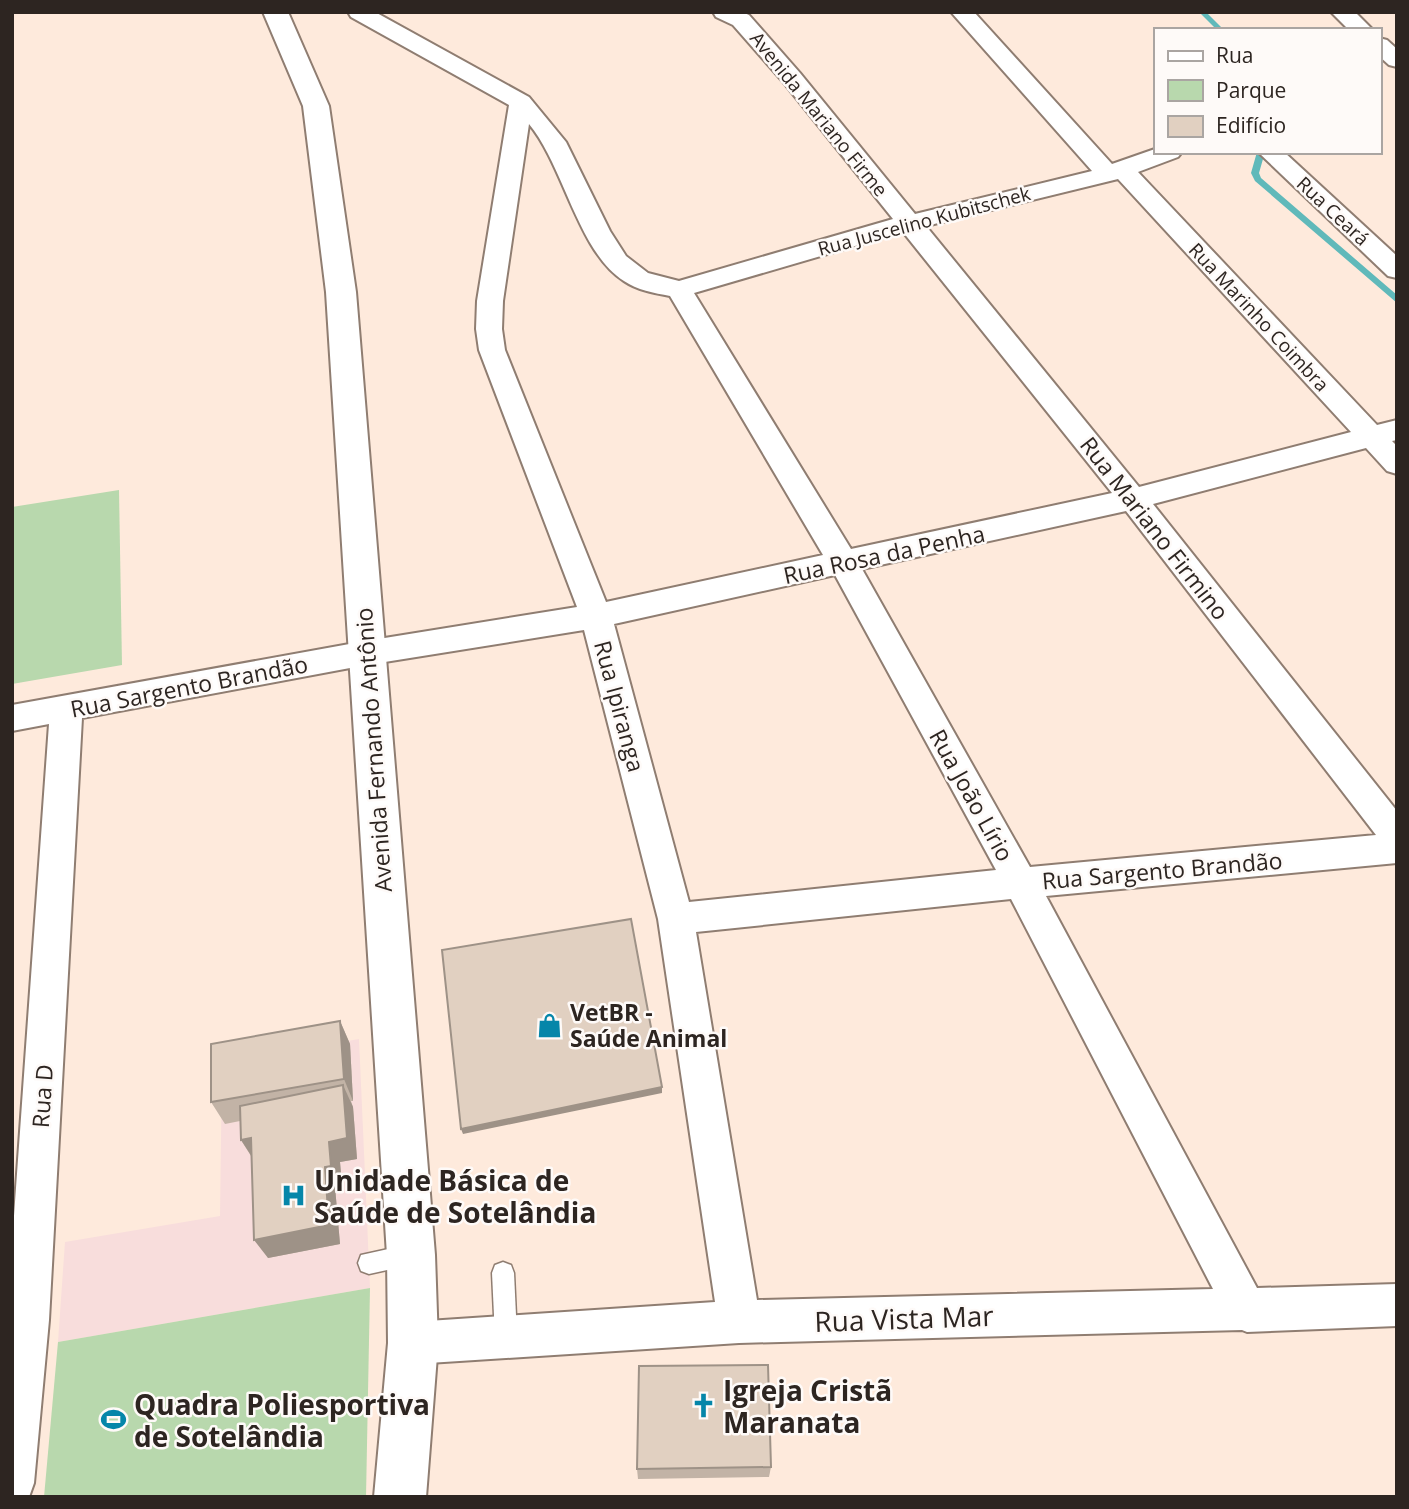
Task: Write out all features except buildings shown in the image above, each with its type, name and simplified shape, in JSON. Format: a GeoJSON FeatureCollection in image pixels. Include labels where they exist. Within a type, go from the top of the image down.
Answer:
{"type":"FeatureCollection","features":[{"type":"Feature","properties":{"kind":"street","name":"Avenida Fernando Antônio"},"geometry":{"type":"LineString","coordinates":[[275,12],[316,106],[341,292],[366,653],[390,1259],[412,1343],[400,1497]]}},
{"type":"Feature","properties":{"kind":"street"},"geometry":{"type":"LineString","coordinates":[[359,12],[521,102],[542,124],[558,148],[588,212],[612,252],[628,272],[653,284],[679,289]]}},
{"type":"Feature","properties":{"kind":"street"},"geometry":{"type":"LineString","coordinates":[[732,16],[765,12]]}},
{"type":"Feature","properties":{"kind":"street","name":"Rua Marinho Coimbra"},"geometry":{"type":"LineString","coordinates":[[962,12],[1115,172],[1384,434],[1397,464]]}},
{"type":"Feature","properties":{"kind":"street"},"geometry":{"type":"LineString","coordinates":[[1342,12],[1360,28]]}},
{"type":"Feature","properties":{"kind":"street","name":"Avenida Mariano Firme"},"geometry":{"type":"LineString","coordinates":[[732,16],[792,78],[908,223]]}},
{"type":"Feature","properties":{"kind":"street"},"geometry":{"type":"LineString","coordinates":[[1381,47],[1397,62],[1381,71]]}},
{"type":"Feature","properties":{"kind":"street","name":"Rua Ipiranga"},"geometry":{"type":"LineString","coordinates":[[521,102],[490,301],[489,329],[492,350],[596,616],[676,919],[739,1322]]}},
{"type":"Feature","properties":{"kind":"street","name":"Rua Juscelino Kubitschek"},"geometry":{"type":"LineString","coordinates":[[679,289],[908,223],[1115,172],[1164,154]]}},
{"type":"Feature","properties":{"kind":"street","name":"Rua Ceará"},"geometry":{"type":"LineString","coordinates":[[1271,154],[1397,270]]}},
{"type":"Feature","properties":{"kind":"street","name":"Rua Mariano Firmino"},"geometry":{"type":"LineString","coordinates":[[908,223],[1133,499],[1397,837]]}},
{"type":"Feature","properties":{"kind":"street","name":"Rua João Lírio"},"geometry":{"type":"LineString","coordinates":[[679,289],[844,564],[1021,883],[1247,1311]]}},
{"type":"Feature","properties":{"kind":"street","name":"Rua Rosa da Penha"},"geometry":{"type":"LineString","coordinates":[[366,653],[596,616],[844,564],[1133,499],[1384,434]]}},
{"type":"Feature","properties":{"kind":"street","name":"Rua Sargento Brandão"},"geometry":{"type":"LineString","coordinates":[[12,718],[366,653]]}},
{"type":"Feature","properties":{"kind":"street","name":"Rua D"},"geometry":{"type":"LineString","coordinates":[[12,1483],[28,1320],[66,709]]}},
{"type":"Feature","properties":{"kind":"street","name":"Rua Sargento Brandão"},"geometry":{"type":"LineString","coordinates":[[676,919],[1397,848]]}},
{"type":"Feature","properties":{"kind":"street","name":"Rua Vista Mar"},"geometry":{"type":"LineString","coordinates":[[412,1343],[739,1322],[1247,1311],[1397,1305]]}},
{"type":"Feature","properties":{"kind":"lane"},"geometry":{"type":"LineString","coordinates":[[503,1273],[506,1337]]}},
{"type":"Feature","properties":{"kind":"shaded area","name":"Unidade Básica de Saúde de Sotelândia"},"geometry":{"type":"Polygon","coordinates":[[[359,1039],[370,1288],[58,1342],[65,1242],[220,1216],[222,1063],[359,1039]]]}},
{"type":"Feature","properties":{"kind":"green space"},"geometry":{"type":"Polygon","coordinates":[[[119,490],[122,665],[12,684],[12,507],[119,490]]]}},
{"type":"Feature","properties":{"kind":"green space"},"geometry":{"type":"Polygon","coordinates":[[[370,1288],[366,1497],[44,1497],[58,1342],[370,1288]]]}},
{"type":"Feature","properties":{"kind":"waterway"},"geometry":{"type":"LineString","coordinates":[[1202,12],[1219,28]]}},
{"type":"Feature","properties":{"kind":"waterway"},"geometry":{"type":"LineString","coordinates":[[1260,154],[1255,173],[1258,179],[1397,300]]}},
{"type":"Feature","properties":{"kind":"place","name":"VetBR - Saúde Animal"},"geometry":{"type":"Point","coordinates":[550,1025]}},
{"type":"Feature","properties":{"kind":"place","name":"Unidade Básica de Saúde de Sotelândia"},"geometry":{"type":"Point","coordinates":[294,1196]}},
{"type":"Feature","properties":{"kind":"place","name":"Igreja Cristã Maranata"},"geometry":{"type":"Point","coordinates":[703,1406]}},
{"type":"Feature","properties":{"kind":"place","name":"Quadra Poliesportiva de Sotelândia"},"geometry":{"type":"Point","coordinates":[114,1420]}}]}
